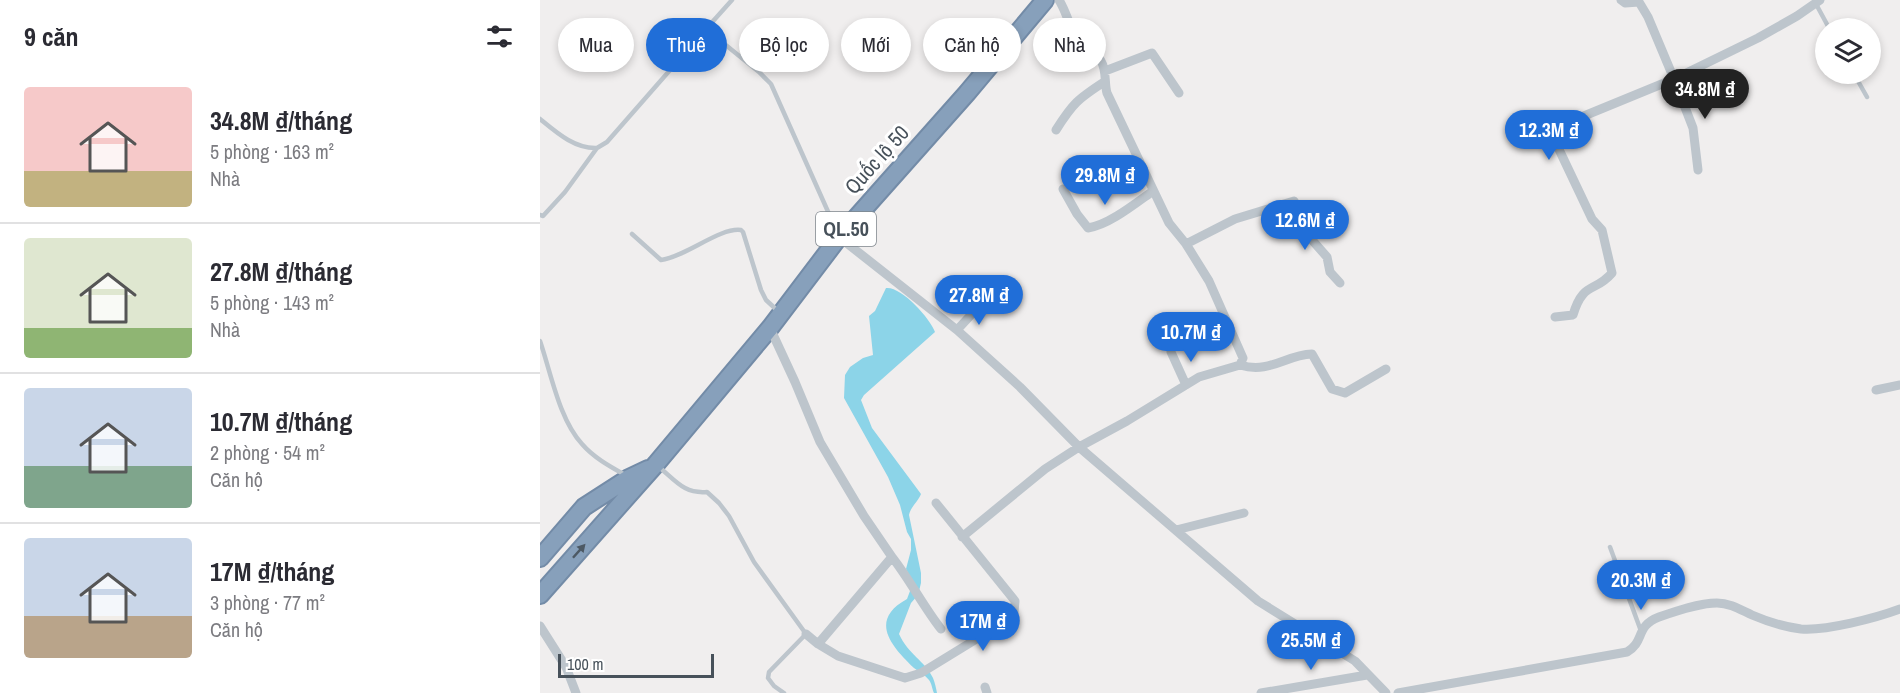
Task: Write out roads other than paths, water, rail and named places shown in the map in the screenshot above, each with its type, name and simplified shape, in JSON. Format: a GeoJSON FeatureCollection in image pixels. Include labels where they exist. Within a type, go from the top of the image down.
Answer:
{"type":"FeatureCollection","features":[{"type":"Feature","properties":{"kind":"highway","name":"Quốc lộ 50"},"geometry":{"type":"LineString","coordinates":[[656,464],[770,328],[839,237],[967,93],[1045,0]]}},
{"type":"Feature","properties":{"kind":"highway","name":"QL.50"},"geometry":{"type":"LineString","coordinates":[[540,558],[584,507],[629,478],[656,464]]}},
{"type":"Feature","properties":{"kind":"highway","name":"QL.50"},"geometry":{"type":"LineString","coordinates":[[540,595],[656,464]]}},
{"type":"Feature","properties":{"kind":"street"},"geometry":{"type":"LineString","coordinates":[[1059,0],[1068,18]]}},
{"type":"Feature","properties":{"kind":"street"},"geometry":{"type":"LineString","coordinates":[[1621,0],[1625,3],[1638,2],[1648,17],[1694,128],[1698,170]]}},
{"type":"Feature","properties":{"kind":"street"},"geometry":{"type":"LineString","coordinates":[[1555,317],[1573,315],[1581,295],[1593,285],[1607,279],[1612,273],[1602,230],[1592,219],[1554,141],[1553,133],[1557,127],[1674,79],[1758,38],[1818,2]]}},
{"type":"Feature","properties":{"kind":"street"},"geometry":{"type":"LineString","coordinates":[[1106,71],[1152,53],[1179,93]]}},
{"type":"Feature","properties":{"kind":"street"},"geometry":{"type":"LineString","coordinates":[[1105,72],[1104,82],[1153,191],[1169,223],[1186,244],[1213,291],[1243,358],[1240,365]]}},
{"type":"Feature","properties":{"kind":"street"},"geometry":{"type":"LineString","coordinates":[[1056,130],[1080,97],[1104,82]]}},
{"type":"Feature","properties":{"kind":"street"},"geometry":{"type":"LineString","coordinates":[[1063,189],[1088,228],[1095,227],[1125,210],[1153,191]]}},
{"type":"Feature","properties":{"kind":"street"},"geometry":{"type":"LineString","coordinates":[[1186,244],[1235,219],[1294,201],[1312,240],[1327,258],[1330,272],[1340,283]]}},
{"type":"Feature","properties":{"kind":"street"},"geometry":{"type":"LineString","coordinates":[[839,237],[957,330],[1020,387],[1079,447],[1257,601],[1355,661],[1386,693]]}},
{"type":"Feature","properties":{"kind":"street"},"geometry":{"type":"LineString","coordinates":[[957,330],[982,303]]}},
{"type":"Feature","properties":{"kind":"street"},"geometry":{"type":"LineString","coordinates":[[770,328],[820,442],[864,516],[912,583],[926,610],[941,629]]}},
{"type":"Feature","properties":{"kind":"street"},"geometry":{"type":"LineString","coordinates":[[1171,352],[1186,385]]}},
{"type":"Feature","properties":{"kind":"street"},"geometry":{"type":"LineString","coordinates":[[962,537],[1045,469],[1199,377],[1240,365],[1252,369],[1264,368],[1301,354],[1312,354],[1332,389],[1345,393],[1386,369]]}},
{"type":"Feature","properties":{"kind":"street"},"geometry":{"type":"LineString","coordinates":[[1876,390],[1900,385]]}},
{"type":"Feature","properties":{"kind":"street"},"geometry":{"type":"LineString","coordinates":[[806,634],[838,656],[905,678],[930,668],[1010,620],[1014,612],[1015,601],[936,503]]}},
{"type":"Feature","properties":{"kind":"street"},"geometry":{"type":"LineString","coordinates":[[1176,530],[1244,513]]}},
{"type":"Feature","properties":{"kind":"street"},"geometry":{"type":"LineString","coordinates":[[818,644],[892,557]]}},
{"type":"Feature","properties":{"kind":"street"},"geometry":{"type":"LineString","coordinates":[[1398,693],[1627,652],[1633,649],[1639,641],[1641,631],[1646,624],[1658,617],[1699,606],[1718,603],[1734,606],[1754,616],[1801,629],[1821,628],[1887,614],[1900,609]]}},
{"type":"Feature","properties":{"kind":"street"},"geometry":{"type":"LineString","coordinates":[[540,626],[566,667],[576,693]]}},
{"type":"Feature","properties":{"kind":"street"},"geometry":{"type":"LineString","coordinates":[[1261,693],[1367,675]]}},
{"type":"Feature","properties":{"kind":"lane"},"geometry":{"type":"LineString","coordinates":[[716,18],[732,0]]}},
{"type":"Feature","properties":{"kind":"lane"},"geometry":{"type":"LineString","coordinates":[[1818,2],[1825,18]]}},
{"type":"Feature","properties":{"kind":"lane"},"geometry":{"type":"LineString","coordinates":[[727,46],[771,84],[839,237]]}},
{"type":"Feature","properties":{"kind":"lane"},"geometry":{"type":"LineString","coordinates":[[540,215],[543,216],[565,192],[597,148],[607,142],[668,72]]}},
{"type":"Feature","properties":{"kind":"lane"},"geometry":{"type":"LineString","coordinates":[[1860,84],[1867,97]]}},
{"type":"Feature","properties":{"kind":"lane"},"geometry":{"type":"LineString","coordinates":[[540,119],[575,145],[586,149],[597,148]]}},
{"type":"Feature","properties":{"kind":"lane"},"geometry":{"type":"LineString","coordinates":[[632,234],[662,260],[731,231],[741,230],[760,290],[766,300],[781,314]]}},
{"type":"Feature","properties":{"kind":"lane"},"geometry":{"type":"LineString","coordinates":[[540,341],[566,421],[574,434],[590,452],[629,478]]}},
{"type":"Feature","properties":{"kind":"lane"},"geometry":{"type":"LineString","coordinates":[[656,464],[686,490],[695,493],[707,492],[719,503],[754,562],[806,634],[769,672],[768,678],[784,693]]}},
{"type":"Feature","properties":{"kind":"lane"},"geometry":{"type":"LineString","coordinates":[[1610,547],[1641,631]]}},
{"type":"Feature","properties":{"kind":"water"},"geometry":{"type":"Polygon","coordinates":[[[886,288],[907,297],[927,319],[935,332],[861,400],[872,428],[921,494],[909,515],[921,583],[918,595],[911,603],[899,634],[907,647],[930,672],[937,693],[934,693],[927,678],[897,650],[887,633],[886,624],[889,615],[895,607],[907,599],[913,583],[906,569],[911,550],[911,539],[888,477],[844,398],[845,375],[850,367],[863,358],[873,355],[869,316],[875,311],[886,288]]]}}]}
